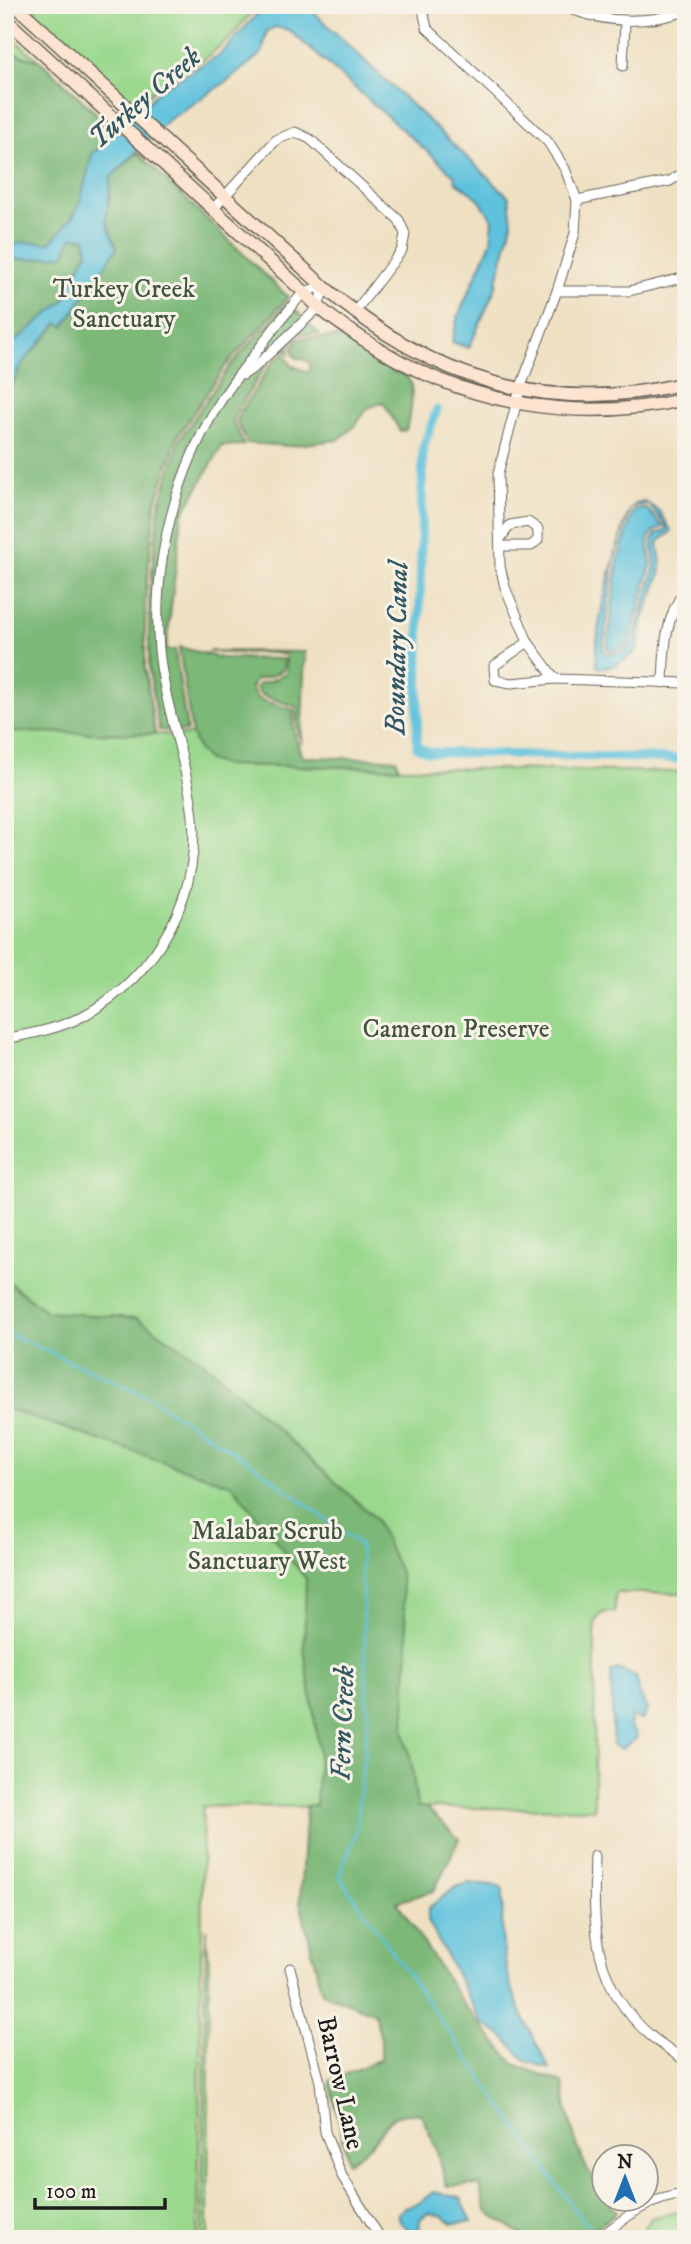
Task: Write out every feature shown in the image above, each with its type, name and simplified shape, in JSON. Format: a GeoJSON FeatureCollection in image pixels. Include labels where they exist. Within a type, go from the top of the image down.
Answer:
{"type":"FeatureCollection","features":[{"type":"Feature","properties":{"kind":"street"},"geometry":{"type":"LineString","coordinates":[[15,5],[324,287],[354,313],[394,341],[442,365],[477,378],[520,389],[564,395],[609,395],[662,389],[686,383]]}},
{"type":"Feature","properties":{"kind":"street"},"geometry":{"type":"LineString","coordinates":[[425,5],[427,28],[548,142],[565,169],[577,200],[575,233],[515,404],[498,474],[500,566],[505,587],[528,642],[555,679]]}},
{"type":"Feature","properties":{"kind":"street"},"geometry":{"type":"LineString","coordinates":[[561,5],[596,17],[625,21],[686,11]]}},
{"type":"Feature","properties":{"kind":"street"},"geometry":{"type":"LineString","coordinates":[[5,19],[161,159],[318,308],[385,354],[459,388],[515,404],[562,410],[610,411],[686,399]]}},
{"type":"Feature","properties":{"kind":"street"},"geometry":{"type":"LineString","coordinates":[[623,66],[625,21]]}},
{"type":"Feature","properties":{"kind":"street"},"geometry":{"type":"LineString","coordinates":[[214,208],[276,139],[295,132],[310,139],[399,220],[405,234],[402,250],[354,313]]}},
{"type":"Feature","properties":{"kind":"street"},"geometry":{"type":"LineString","coordinates":[[577,200],[670,181],[686,171]]}},
{"type":"Feature","properties":{"kind":"street"},"geometry":{"type":"LineString","coordinates":[[556,291],[629,291],[686,277]]}},
{"type":"Feature","properties":{"kind":"street"},"geometry":{"type":"LineString","coordinates":[[5,1039],[47,1030],[81,1018],[126,988],[166,938],[180,910],[193,857],[194,839],[192,802],[176,740],[159,652],[158,606],[163,548],[194,450],[233,382],[304,292],[324,287]]}},
{"type":"Feature","properties":{"kind":"street"},"geometry":{"type":"LineString","coordinates":[[233,382],[256,366],[318,308],[324,287]]}},
{"type":"Feature","properties":{"kind":"street"},"geometry":{"type":"LineString","coordinates":[[663,683],[664,641],[680,597],[686,589]]}},
{"type":"Feature","properties":{"kind":"street"},"geometry":{"type":"LineString","coordinates":[[528,642],[494,666],[495,681],[511,683],[555,679],[686,683]]}},
{"type":"Feature","properties":{"kind":"street"},"geometry":{"type":"LineString","coordinates":[[595,1856],[594,1928],[607,1978],[635,2020],[651,2036],[686,2062]]}},
{"type":"Feature","properties":{"kind":"street","name":"Barrow Lane"},"geometry":{"type":"LineString","coordinates":[[290,1968],[320,2082],[326,2132],[342,2176],[381,2239]]}},
{"type":"Feature","properties":{"kind":"street"},"geometry":{"type":"LineString","coordinates":[[598,2239],[632,2213],[657,2199],[686,2194]]}},
{"type":"Feature","properties":{"kind":"green space"},"geometry":{"type":"Polygon","coordinates":[[[40,5],[258,5],[230,38],[202,61],[157,86],[135,109],[32,14],[40,5]]]}},
{"type":"Feature","properties":{"kind":"green space"},"geometry":{"type":"Polygon","coordinates":[[[5,32],[54,73],[288,297],[223,368],[177,437],[155,505],[145,601],[145,669],[155,734],[223,736],[224,765],[686,772],[686,1593],[616,1593],[614,1612],[602,1613],[595,1622],[594,1809],[203,1806],[198,2239],[5,2239],[5,32]]]}},
{"type":"Feature","properties":{"kind":"green space"},"geometry":{"type":"Polygon","coordinates":[[[5,51],[40,61],[116,132],[92,154],[80,203],[72,218],[50,244],[21,242],[5,251],[5,51]]]}},
{"type":"Feature","properties":{"kind":"green space","name":"Turkey Creek Sanctuary"},"geometry":{"type":"Polygon","coordinates":[[[138,153],[288,297],[226,365],[177,437],[155,505],[145,601],[145,669],[155,734],[5,732],[5,399],[22,363],[58,323],[64,326],[117,248],[106,221],[111,177],[138,153]]]}},
{"type":"Feature","properties":{"kind":"green space"},"geometry":{"type":"Polygon","coordinates":[[[72,237],[85,238],[88,252],[70,284],[65,300],[6,349],[5,353],[5,259],[42,256],[60,249],[72,237]]]}},
{"type":"Feature","properties":{"kind":"green space"},"geometry":{"type":"Polygon","coordinates":[[[288,302],[319,334],[298,334],[288,348],[290,355],[283,348],[269,360],[233,421],[244,445],[222,446],[182,515],[166,650],[175,650],[187,731],[159,730],[149,669],[149,601],[159,506],[180,439],[229,367],[288,302]]]}},
{"type":"Feature","properties":{"kind":"green space"},"geometry":{"type":"Polygon","coordinates":[[[341,337],[357,351],[379,359],[388,370],[406,376],[412,385],[411,409],[406,430],[400,431],[383,402],[368,408],[354,427],[338,440],[287,446],[247,443],[237,422],[239,415],[272,363],[284,352],[291,365],[307,372],[311,369],[308,361],[295,357],[292,349],[299,338],[341,337]]]}},
{"type":"Feature","properties":{"kind":"green space"},"geometry":{"type":"Polygon","coordinates":[[[179,647],[221,658],[284,659],[283,670],[255,680],[251,688],[258,699],[294,710],[294,728],[302,757],[396,759],[399,768],[223,765],[208,760],[199,751],[192,735],[179,647]]]}},
{"type":"Feature","properties":{"kind":"green space"},"geometry":{"type":"Polygon","coordinates":[[[208,651],[305,652],[301,744],[296,721],[297,707],[261,695],[256,688],[258,684],[286,673],[286,655],[208,651]]]}},
{"type":"Feature","properties":{"kind":"green space"},"geometry":{"type":"Polygon","coordinates":[[[5,1279],[47,1312],[137,1318],[205,1363],[376,1519],[400,1572],[408,1642],[404,1732],[412,1765],[417,1807],[427,1808],[459,1839],[434,1891],[397,1902],[463,2004],[514,2064],[563,2083],[572,2127],[590,2174],[590,2212],[616,2212],[583,2239],[528,2239],[486,2211],[479,2185],[447,2186],[436,2148],[421,2114],[408,2114],[392,2119],[367,2148],[348,2162],[330,2081],[381,2059],[381,2039],[374,2013],[322,1993],[300,1901],[306,1806],[316,1806],[319,1750],[304,1649],[306,1579],[232,1485],[5,1408],[5,1279]]]}},
{"type":"Feature","properties":{"kind":"green space"},"geometry":{"type":"Polygon","coordinates":[[[206,1929],[209,1962],[208,2239],[202,2239],[206,1929]]]}},
{"type":"Feature","properties":{"kind":"green space"},"geometry":{"type":"Polygon","coordinates":[[[686,2210],[686,2239],[647,2239],[641,2234],[651,2218],[686,2210]]]}},
{"type":"Feature","properties":{"kind":"water"},"geometry":{"type":"Polygon","coordinates":[[[262,5],[306,5],[509,197],[512,223],[495,289],[469,348],[452,342],[458,316],[491,242],[493,220],[478,198],[456,182],[454,175],[289,30],[275,27],[267,31],[262,53],[229,80],[167,121],[111,177],[106,221],[117,248],[64,326],[58,323],[22,363],[5,399],[6,349],[65,300],[70,284],[88,252],[85,238],[72,237],[64,255],[5,259],[5,251],[21,242],[50,243],[72,218],[80,203],[92,154],[116,132],[121,132],[159,90],[221,54],[260,11],[262,5]]]}},
{"type":"Feature","properties":{"kind":"water"},"geometry":{"type":"Polygon","coordinates":[[[645,502],[659,511],[671,530],[658,542],[660,575],[642,622],[635,652],[613,666],[599,668],[596,664],[599,627],[614,562],[603,648],[605,653],[617,654],[632,644],[655,567],[652,540],[656,534],[667,528],[649,505],[637,505],[630,510],[637,503],[645,502]]]}},
{"type":"Feature","properties":{"kind":"water"},"geometry":{"type":"Polygon","coordinates":[[[638,509],[647,509],[663,527],[654,531],[648,539],[651,565],[629,642],[615,651],[607,649],[618,560],[633,513],[638,509]]]}},
{"type":"Feature","properties":{"kind":"water"},"geometry":{"type":"Polygon","coordinates":[[[617,1669],[636,1676],[647,1710],[642,1720],[631,1717],[630,1728],[637,1738],[621,1749],[613,1745],[611,1672],[617,1669]]]}},
{"type":"Feature","properties":{"kind":"water"},"geometry":{"type":"Polygon","coordinates":[[[470,1883],[499,1886],[503,1890],[502,1939],[509,1978],[527,2025],[550,2069],[526,2061],[504,2037],[482,2023],[428,1921],[428,1908],[456,1887],[470,1883]]]}},
{"type":"Feature","properties":{"kind":"water"},"geometry":{"type":"Polygon","coordinates":[[[433,2192],[461,2198],[472,2222],[453,2223],[428,2213],[420,2219],[419,2231],[413,2233],[401,2223],[398,2214],[405,2207],[419,2203],[433,2192]]]}},
{"type":"Feature","properties":{"kind":"waterway","name":"Boundary Canal"},"geometry":{"type":"LineString","coordinates":[[437,410],[423,447],[417,747],[429,752],[686,759]]}},
{"type":"Feature","properties":{"kind":"waterway","name":"Fern Creek"},"geometry":{"type":"LineString","coordinates":[[5,1332],[145,1395],[250,1462],[360,1545],[368,1719],[356,1833],[339,1876],[582,2220],[594,2232]]}},
{"type":"Feature","properties":{"kind":"water label","name":"Turkey Creek"},"geometry":{"type":"Point","coordinates":[145,98]}},
{"type":"Feature","properties":{"kind":"park label","name":"Cameron Preserve"},"geometry":{"type":"Point","coordinates":[456,1029]}},
{"type":"Feature","properties":{"kind":"park label","name":"Malabar Scrub Sanctuary West"},"geometry":{"type":"Point","coordinates":[267,1546]}}]}
